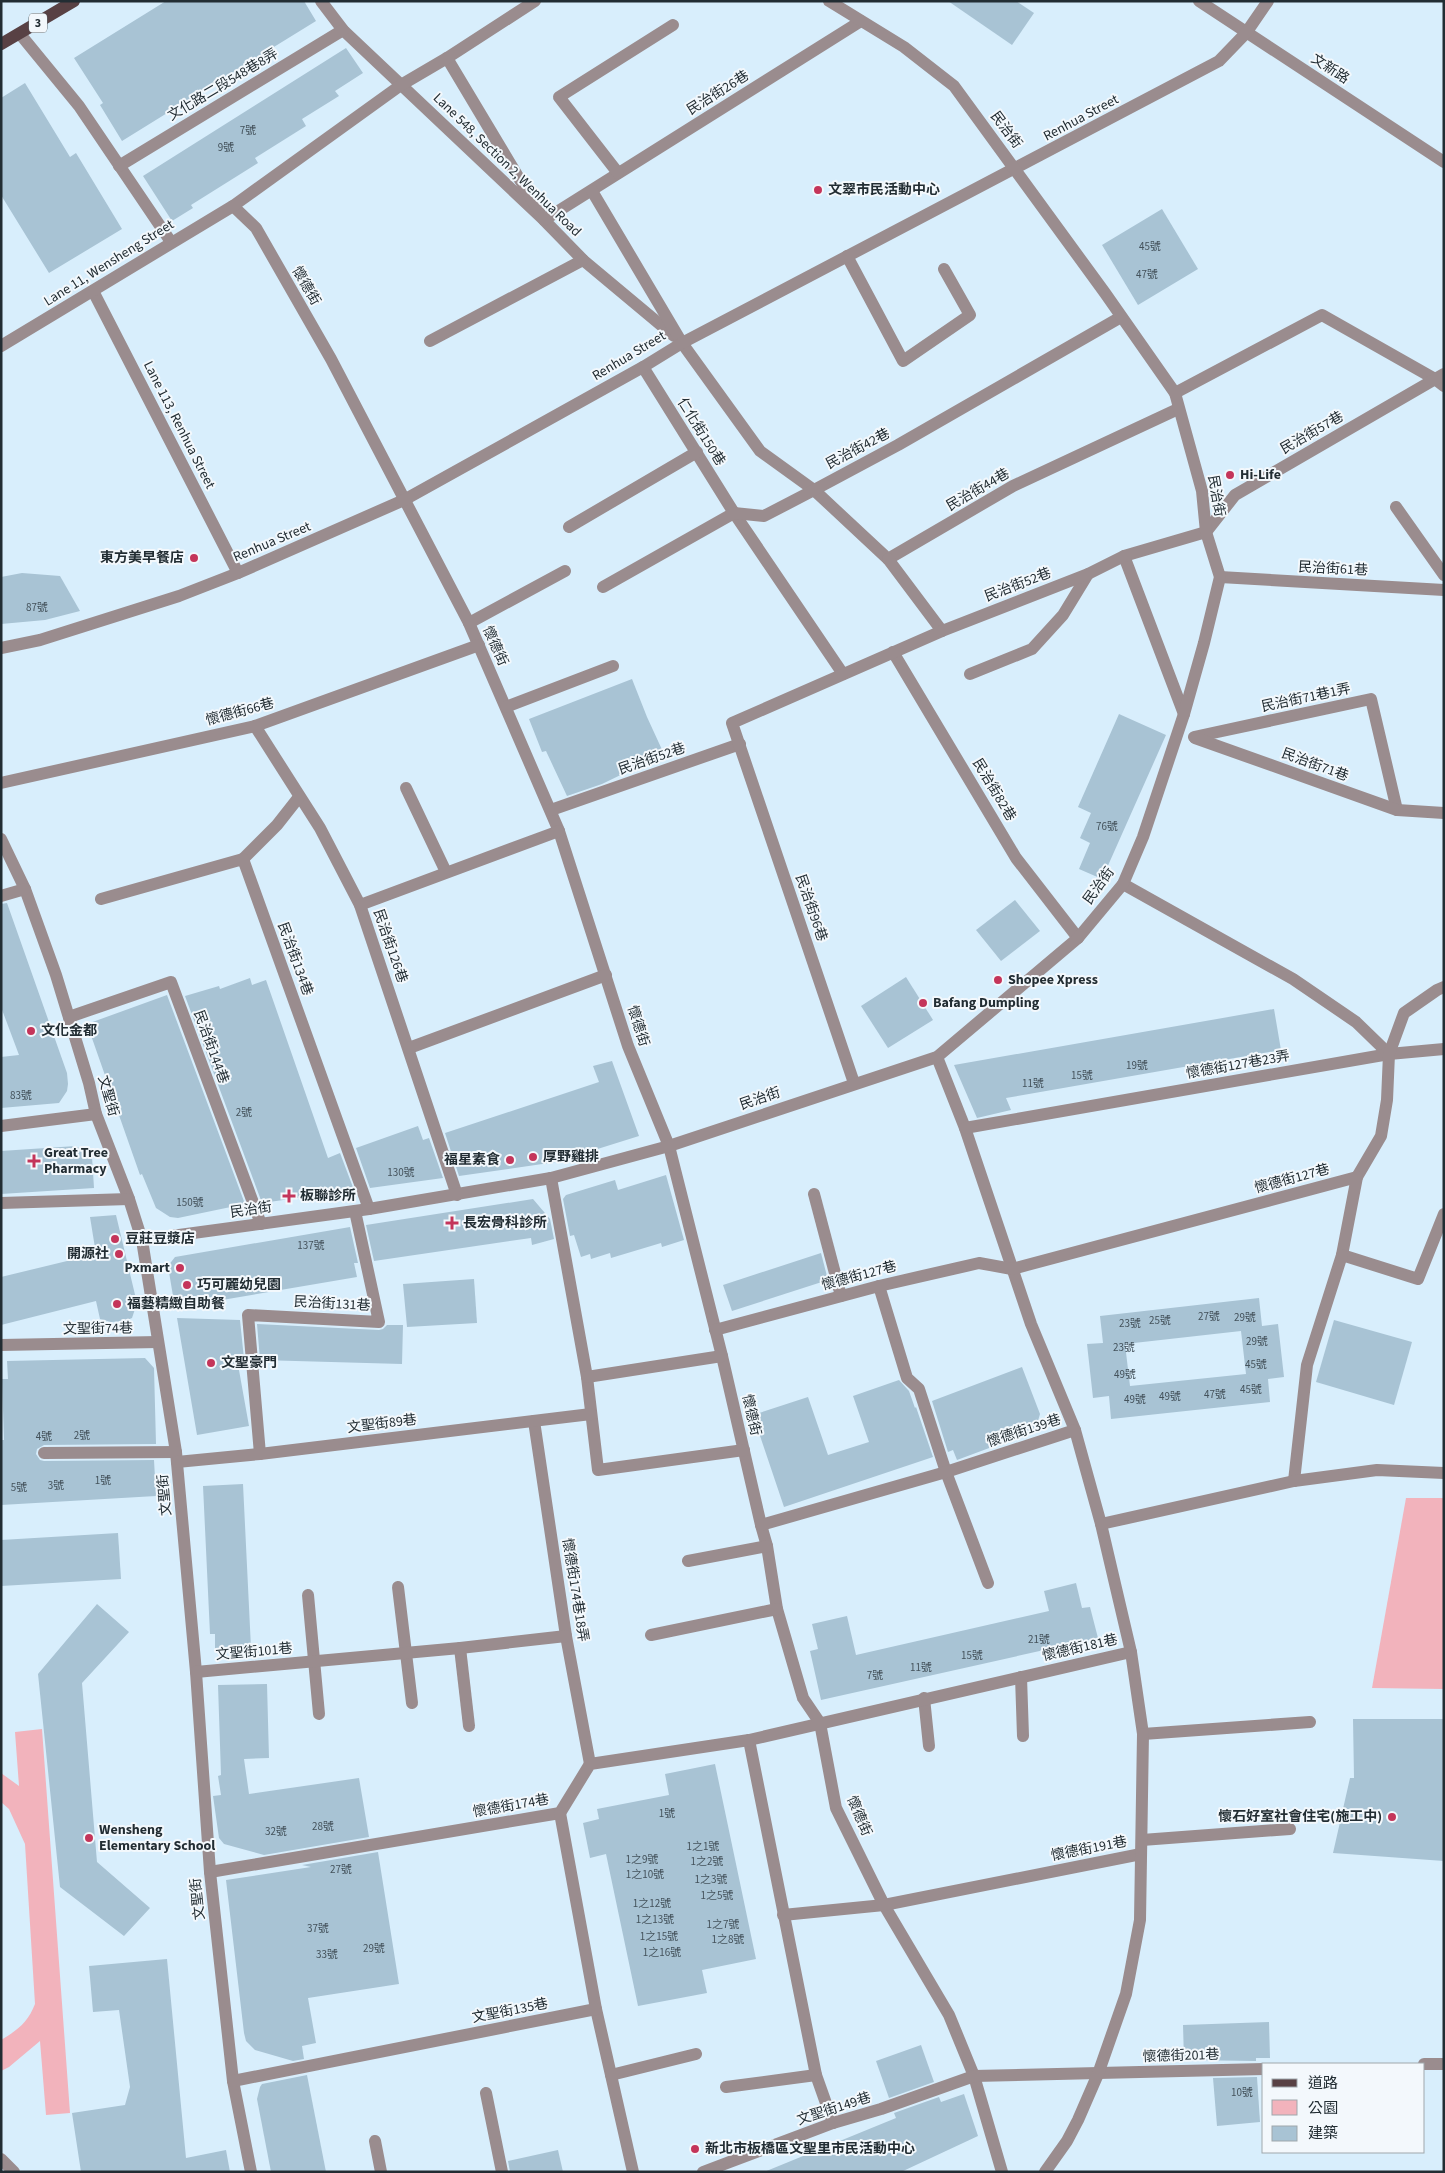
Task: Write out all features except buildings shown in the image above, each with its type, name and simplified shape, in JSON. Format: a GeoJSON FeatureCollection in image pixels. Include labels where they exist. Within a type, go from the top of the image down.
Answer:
{"type":"FeatureCollection","features":[{"type":"Feature","properties":{"kind":"main road","name":"3"},"geometry":{"type":"LineString","coordinates":[[1,44],[74,1]]}},
{"type":"Feature","properties":{"kind":"street","name":"Lane 548, Section 2, Wenhua Road"},"geometry":{"type":"LineString","coordinates":[[321,1],[343,30],[584,260],[682,342]]}},
{"type":"Feature","properties":{"kind":"street","name":"Lane 11, Wensheng Street"},"geometry":{"type":"LineString","coordinates":[[1,346],[233,206],[401,85],[447,58],[535,1]]}},
{"type":"Feature","properties":{"kind":"street","name":"民治街"},"geometry":{"type":"LineString","coordinates":[[142,1240],[356,1211],[551,1178],[668,1146],[937,1057],[1078,938],[1123,884],[1143,837],[1184,714],[1220,577],[1206,532],[1202,491],[1175,393],[1016,169],[954,86],[904,47],[829,1]]}},
{"type":"Feature","properties":{"kind":"street","name":"文新路"},"geometry":{"type":"LineString","coordinates":[[1199,1],[1444,162]]}},
{"type":"Feature","properties":{"kind":"street","name":"Renhua Street"},"geometry":{"type":"LineString","coordinates":[[1,648],[40,640],[179,596],[238,573],[404,500],[643,367],[682,342],[1219,62],[1246,33],[1268,1]]}},
{"type":"Feature","properties":{"kind":"street","name":"民治街26巷"},"geometry":{"type":"LineString","coordinates":[[544,220],[861,21]]}},
{"type":"Feature","properties":{"kind":"street"},"geometry":{"type":"LineString","coordinates":[[618,174],[559,97],[673,25]]}},
{"type":"Feature","properties":{"kind":"street","name":"文化路二段548巷8弄"},"geometry":{"type":"LineString","coordinates":[[119,166],[343,30]]}},
{"type":"Feature","properties":{"kind":"street"},"geometry":{"type":"LineString","coordinates":[[20,34],[78,106],[171,242]]}},
{"type":"Feature","properties":{"kind":"street"},"geometry":{"type":"LineString","coordinates":[[447,58],[544,220]]}},
{"type":"Feature","properties":{"kind":"street"},"geometry":{"type":"LineString","coordinates":[[592,191],[682,342],[760,451],[814,490],[888,560],[942,631]]}},
{"type":"Feature","properties":{"kind":"street","name":"懷德街"},"geometry":{"type":"LineString","coordinates":[[233,206],[256,228],[331,359],[469,623],[559,831],[628,1046],[668,1146],[716,1330],[767,1546],[777,1609],[803,1698],[820,1722],[836,1808],[884,1905],[948,2015],[974,2076],[1002,2172]]}},
{"type":"Feature","properties":{"kind":"street"},"geometry":{"type":"LineString","coordinates":[[847,256],[903,361],[970,315],[944,269]]}},
{"type":"Feature","properties":{"kind":"street"},"geometry":{"type":"LineString","coordinates":[[430,341],[584,260]]}},
{"type":"Feature","properties":{"kind":"street","name":"Lane 113, Renhua Street"},"geometry":{"type":"LineString","coordinates":[[93,291],[238,573]]}},
{"type":"Feature","properties":{"kind":"street"},"geometry":{"type":"LineString","coordinates":[[1175,393],[1322,315],[1441,380]]}},
{"type":"Feature","properties":{"kind":"street","name":"民治街42巷"},"geometry":{"type":"LineString","coordinates":[[734,514],[764,516],[898,445],[1121,317]]}},
{"type":"Feature","properties":{"kind":"street","name":"仁化街150巷"},"geometry":{"type":"LineString","coordinates":[[643,367],[734,514]]}},
{"type":"Feature","properties":{"kind":"street","name":"民治街57巷"},"geometry":{"type":"LineString","coordinates":[[1206,532],[1235,494],[1441,380]]}},
{"type":"Feature","properties":{"kind":"street","name":"民治街44巷"},"geometry":{"type":"LineString","coordinates":[[888,560],[1014,486],[1178,408]]}},
{"type":"Feature","properties":{"kind":"street"},"geometry":{"type":"LineString","coordinates":[[569,527],[697,452]]}},
{"type":"Feature","properties":{"kind":"street"},"geometry":{"type":"LineString","coordinates":[[1396,507],[1444,574]]}},
{"type":"Feature","properties":{"kind":"street"},"geometry":{"type":"LineString","coordinates":[[603,587],[734,514],[843,674]]}},
{"type":"Feature","properties":{"kind":"street","name":"民治街52巷"},"geometry":{"type":"LineString","coordinates":[[550,810],[740,744],[732,722],[942,631],[1088,574],[1124,556],[1206,532]]}},
{"type":"Feature","properties":{"kind":"street"},"geometry":{"type":"LineString","coordinates":[[1124,556],[1184,714]]}},
{"type":"Feature","properties":{"kind":"street"},"geometry":{"type":"LineString","coordinates":[[469,623],[565,571]]}},
{"type":"Feature","properties":{"kind":"street"},"geometry":{"type":"LineString","coordinates":[[970,674],[1032,649],[1063,615],[1088,574]]}},
{"type":"Feature","properties":{"kind":"street","name":"民治街61巷"},"geometry":{"type":"LineString","coordinates":[[1220,577],[1444,590]]}},
{"type":"Feature","properties":{"kind":"street","name":"懷德街66巷"},"geometry":{"type":"LineString","coordinates":[[1,783],[255,726],[479,645]]}},
{"type":"Feature","properties":{"kind":"street","name":"民治街82巷"},"geometry":{"type":"LineString","coordinates":[[893,652],[1016,858],[1078,938]]}},
{"type":"Feature","properties":{"kind":"street"},"geometry":{"type":"LineString","coordinates":[[506,707],[613,666]]}},
{"type":"Feature","properties":{"kind":"street","name":"民治街71巷1弄"},"geometry":{"type":"LineString","coordinates":[[1194,737],[1371,699],[1397,810]]}},
{"type":"Feature","properties":{"kind":"street","name":"民治街126巷"},"geometry":{"type":"LineString","coordinates":[[255,726],[320,828],[360,905],[457,1195]]}},
{"type":"Feature","properties":{"kind":"street","name":"民治街71巷"},"geometry":{"type":"LineString","coordinates":[[1178,732],[1397,810],[1444,813]]}},
{"type":"Feature","properties":{"kind":"street","name":"民治街96巷"},"geometry":{"type":"LineString","coordinates":[[740,744],[854,1083]]}},
{"type":"Feature","properties":{"kind":"street"},"geometry":{"type":"LineString","coordinates":[[406,788],[446,872]]}},
{"type":"Feature","properties":{"kind":"street"},"geometry":{"type":"LineString","coordinates":[[101,899],[243,858],[277,825],[299,797]]}},
{"type":"Feature","properties":{"kind":"street"},"geometry":{"type":"LineString","coordinates":[[360,905],[559,831]]}},
{"type":"Feature","properties":{"kind":"street","name":"文聖街"},"geometry":{"type":"LineString","coordinates":[[1,839],[25,889],[69,1017],[89,1083],[96,1114],[129,1199],[142,1240],[177,1457],[196,1672],[210,1872],[233,2080],[251,2172]]}},
{"type":"Feature","properties":{"kind":"street","name":"民治街134巷"},"geometry":{"type":"LineString","coordinates":[[243,858],[369,1209]]}},
{"type":"Feature","properties":{"kind":"street"},"geometry":{"type":"LineString","coordinates":[[1123,884],[1293,979],[1356,1022],[1389,1054]]}},
{"type":"Feature","properties":{"kind":"street"},"geometry":{"type":"LineString","coordinates":[[1,896],[25,889]]}},
{"type":"Feature","properties":{"kind":"street"},"geometry":{"type":"LineString","coordinates":[[409,1048],[606,975]]}},
{"type":"Feature","properties":{"kind":"street","name":"民治街144巷"},"geometry":{"type":"LineString","coordinates":[[69,1017],[171,982],[261,1224]]}},
{"type":"Feature","properties":{"kind":"street"},"geometry":{"type":"LineString","coordinates":[[1294,1481],[1307,1365],[1342,1255],[1357,1177],[1381,1136],[1387,1100],[1389,1054],[1404,1013],[1437,990],[1444,988]]}},
{"type":"Feature","properties":{"kind":"street","name":"懷德街127巷23弄"},"geometry":{"type":"LineString","coordinates":[[964,1128],[1389,1054],[1444,1048]]}},
{"type":"Feature","properties":{"kind":"street"},"geometry":{"type":"LineString","coordinates":[[937,1057],[964,1128],[1031,1324],[1075,1430]]}},
{"type":"Feature","properties":{"kind":"street"},"geometry":{"type":"LineString","coordinates":[[1,1126],[96,1114]]}},
{"type":"Feature","properties":{"kind":"street","name":"懷德街127巷"},"geometry":{"type":"LineString","coordinates":[[716,1330],[879,1286],[978,1263],[1012,1269],[1357,1177]]}},
{"type":"Feature","properties":{"kind":"street"},"geometry":{"type":"LineString","coordinates":[[551,1178],[587,1377],[598,1470],[744,1450]]}},
{"type":"Feature","properties":{"kind":"street"},"geometry":{"type":"LineString","coordinates":[[814,1194],[841,1296]]}},
{"type":"Feature","properties":{"kind":"street"},"geometry":{"type":"LineString","coordinates":[[1,1203],[129,1199]]}},
{"type":"Feature","properties":{"kind":"street","name":"民治街131巷"},"geometry":{"type":"LineString","coordinates":[[260,1454],[248,1315],[379,1322],[356,1211]]}},
{"type":"Feature","properties":{"kind":"street"},"geometry":{"type":"LineString","coordinates":[[1342,1255],[1418,1279],[1444,1214]]}},
{"type":"Feature","properties":{"kind":"street"},"geometry":{"type":"LineString","coordinates":[[879,1286],[907,1378],[919,1388],[946,1472],[988,1583]]}},
{"type":"Feature","properties":{"kind":"street","name":"文聖街74巷"},"geometry":{"type":"LineString","coordinates":[[1,1345],[158,1342]]}},
{"type":"Feature","properties":{"kind":"street"},"geometry":{"type":"LineString","coordinates":[[587,1377],[722,1356]]}},
{"type":"Feature","properties":{"kind":"street","name":"文聖街89巷"},"geometry":{"type":"LineString","coordinates":[[44,1453],[177,1457],[260,1454],[591,1414]]}},
{"type":"Feature","properties":{"kind":"street","name":"懷德街174巷18弄"},"geometry":{"type":"LineString","coordinates":[[534,1421],[566,1636],[590,1764]]}},
{"type":"Feature","properties":{"kind":"street","name":"懷德街139巷"},"geometry":{"type":"LineString","coordinates":[[761,1525],[946,1472],[1075,1430],[1101,1524],[1131,1652]]}},
{"type":"Feature","properties":{"kind":"street"},"geometry":{"type":"LineString","coordinates":[[1101,1524],[1294,1481],[1377,1470],[1444,1473]]}},
{"type":"Feature","properties":{"kind":"street"},"geometry":{"type":"LineString","coordinates":[[688,1561],[767,1546]]}},
{"type":"Feature","properties":{"kind":"street"},"geometry":{"type":"LineString","coordinates":[[398,1587],[412,1703]]}},
{"type":"Feature","properties":{"kind":"street"},"geometry":{"type":"LineString","coordinates":[[308,1595],[319,1714]]}},
{"type":"Feature","properties":{"kind":"street"},"geometry":{"type":"LineString","coordinates":[[650,1634],[777,1609]]}},
{"type":"Feature","properties":{"kind":"street","name":"文聖街101巷"},"geometry":{"type":"LineString","coordinates":[[196,1672],[460,1648],[566,1636]]}},
{"type":"Feature","properties":{"kind":"street"},"geometry":{"type":"LineString","coordinates":[[460,1648],[468,1726]]}},
{"type":"Feature","properties":{"kind":"street","name":"懷德街181巷"},"geometry":{"type":"LineString","coordinates":[[820,1722],[1131,1652],[1142,1734],[1142,1840]]}},
{"type":"Feature","properties":{"kind":"street"},"geometry":{"type":"LineString","coordinates":[[1021,1677],[1023,1736]]}},
{"type":"Feature","properties":{"kind":"street"},"geometry":{"type":"LineString","coordinates":[[924,1698],[929,1746]]}},
{"type":"Feature","properties":{"kind":"street"},"geometry":{"type":"LineString","coordinates":[[590,1764],[749,1740],[820,1722]]}},
{"type":"Feature","properties":{"kind":"street"},"geometry":{"type":"LineString","coordinates":[[1142,1734],[1310,1722]]}},
{"type":"Feature","properties":{"kind":"street"},"geometry":{"type":"LineString","coordinates":[[749,1740],[816,2075],[833,2123]]}},
{"type":"Feature","properties":{"kind":"street","name":"懷德街174巷"},"geometry":{"type":"LineString","coordinates":[[210,1872],[560,1813],[590,1764]]}},
{"type":"Feature","properties":{"kind":"street"},"geometry":{"type":"LineString","coordinates":[[560,1813],[596,2009],[633,2172]]}},
{"type":"Feature","properties":{"kind":"street","name":"懷德街191巷"},"geometry":{"type":"LineString","coordinates":[[884,1905],[1140,1854],[1142,1840],[1290,1828]]}},
{"type":"Feature","properties":{"kind":"street"},"geometry":{"type":"LineString","coordinates":[[1045,2172],[1067,2140],[1098,2074],[1128,1985],[1140,1920],[1140,1854]]}},
{"type":"Feature","properties":{"kind":"street"},"geometry":{"type":"LineString","coordinates":[[783,1915],[884,1905]]}},
{"type":"Feature","properties":{"kind":"street","name":"文聖街135巷"},"geometry":{"type":"LineString","coordinates":[[233,2080],[596,2009]]}},
{"type":"Feature","properties":{"kind":"street"},"geometry":{"type":"LineString","coordinates":[[610,2075],[696,2054]]}},
{"type":"Feature","properties":{"kind":"street"},"geometry":{"type":"LineString","coordinates":[[1425,2064],[1444,2064]]}},
{"type":"Feature","properties":{"kind":"street","name":"懷德街201巷"},"geometry":{"type":"LineString","coordinates":[[974,2076],[1262,2069]]}},
{"type":"Feature","properties":{"kind":"street"},"geometry":{"type":"LineString","coordinates":[[726,2087],[816,2075]]}},
{"type":"Feature","properties":{"kind":"street","name":"文聖街149巷"},"geometry":{"type":"LineString","coordinates":[[703,2172],[833,2123],[881,2109],[974,2076]]}},
{"type":"Feature","properties":{"kind":"street"},"geometry":{"type":"LineString","coordinates":[[486,2094],[502,2172]]}},
{"type":"Feature","properties":{"kind":"street"},"geometry":{"type":"LineString","coordinates":[[375,2141],[381,2172]]}},
{"type":"Feature","properties":{"kind":"street"},"geometry":{"type":"LineString","coordinates":[[1,2159],[14,2172]]}},
{"type":"Feature","properties":{"kind":"green space"},"geometry":{"type":"Polygon","coordinates":[[[1406,1498],[1444,1498],[1444,1689],[1372,1688],[1406,1498]]]}},
{"type":"Feature","properties":{"kind":"green space"},"geometry":{"type":"Polygon","coordinates":[[[42,1729],[70,2113],[46,2115],[40,2041],[9,2067],[1,2071],[1,2040],[22,2025],[35,2004],[25,1844],[9,1809],[1,1802],[1,1773],[19,1786],[15,1732],[42,1729]]]}},
{"type":"Feature","properties":{"kind":"place","name":"文翠市民活動中心"},"geometry":{"type":"Point","coordinates":[818,190]}},
{"type":"Feature","properties":{"kind":"place","name":"Hi-Life"},"geometry":{"type":"Point","coordinates":[1230,475]}},
{"type":"Feature","properties":{"kind":"place","name":"東方美早餐店"},"geometry":{"type":"Point","coordinates":[194,558]}},
{"type":"Feature","properties":{"kind":"place","name":"Shopee Xpress"},"geometry":{"type":"Point","coordinates":[998,980]}},
{"type":"Feature","properties":{"kind":"place","name":"Bafang Dumpling"},"geometry":{"type":"Point","coordinates":[923,1003]}},
{"type":"Feature","properties":{"kind":"place","name":"文化金都"},"geometry":{"type":"Point","coordinates":[31,1031]}},
{"type":"Feature","properties":{"kind":"place","name":"厚野雞排"},"geometry":{"type":"Point","coordinates":[533,1157]}},
{"type":"Feature","properties":{"kind":"place","name":"福星素食"},"geometry":{"type":"Point","coordinates":[510,1160]}},
{"type":"Feature","properties":{"kind":"place","name":"Great Tree Pharmacy"},"geometry":{"type":"Point","coordinates":[34,1161]}},
{"type":"Feature","properties":{"kind":"place","name":"板聯診所"},"geometry":{"type":"Point","coordinates":[289,1196]}},
{"type":"Feature","properties":{"kind":"place","name":"長宏骨科診所"},"geometry":{"type":"Point","coordinates":[452,1223]}},
{"type":"Feature","properties":{"kind":"place","name":"豆莊豆漿店"},"geometry":{"type":"Point","coordinates":[115,1239]}},
{"type":"Feature","properties":{"kind":"place","name":"開源社"},"geometry":{"type":"Point","coordinates":[119,1254]}},
{"type":"Feature","properties":{"kind":"place","name":"Pxmart"},"geometry":{"type":"Point","coordinates":[180,1268]}},
{"type":"Feature","properties":{"kind":"place","name":"巧可麗幼兒園"},"geometry":{"type":"Point","coordinates":[187,1285]}},
{"type":"Feature","properties":{"kind":"place","name":"福藝精緻自助餐"},"geometry":{"type":"Point","coordinates":[117,1304]}},
{"type":"Feature","properties":{"kind":"place","name":"文聖豪門"},"geometry":{"type":"Point","coordinates":[211,1363]}},
{"type":"Feature","properties":{"kind":"place","name":"懷石好室社會住宅(施工中)"},"geometry":{"type":"Point","coordinates":[1392,1817]}},
{"type":"Feature","properties":{"kind":"place","name":"Wensheng Elementary School"},"geometry":{"type":"Point","coordinates":[89,1838]}},
{"type":"Feature","properties":{"kind":"place","name":"新北市板橋區文聖里市民活動中心"},"geometry":{"type":"Point","coordinates":[695,2149]}}]}
